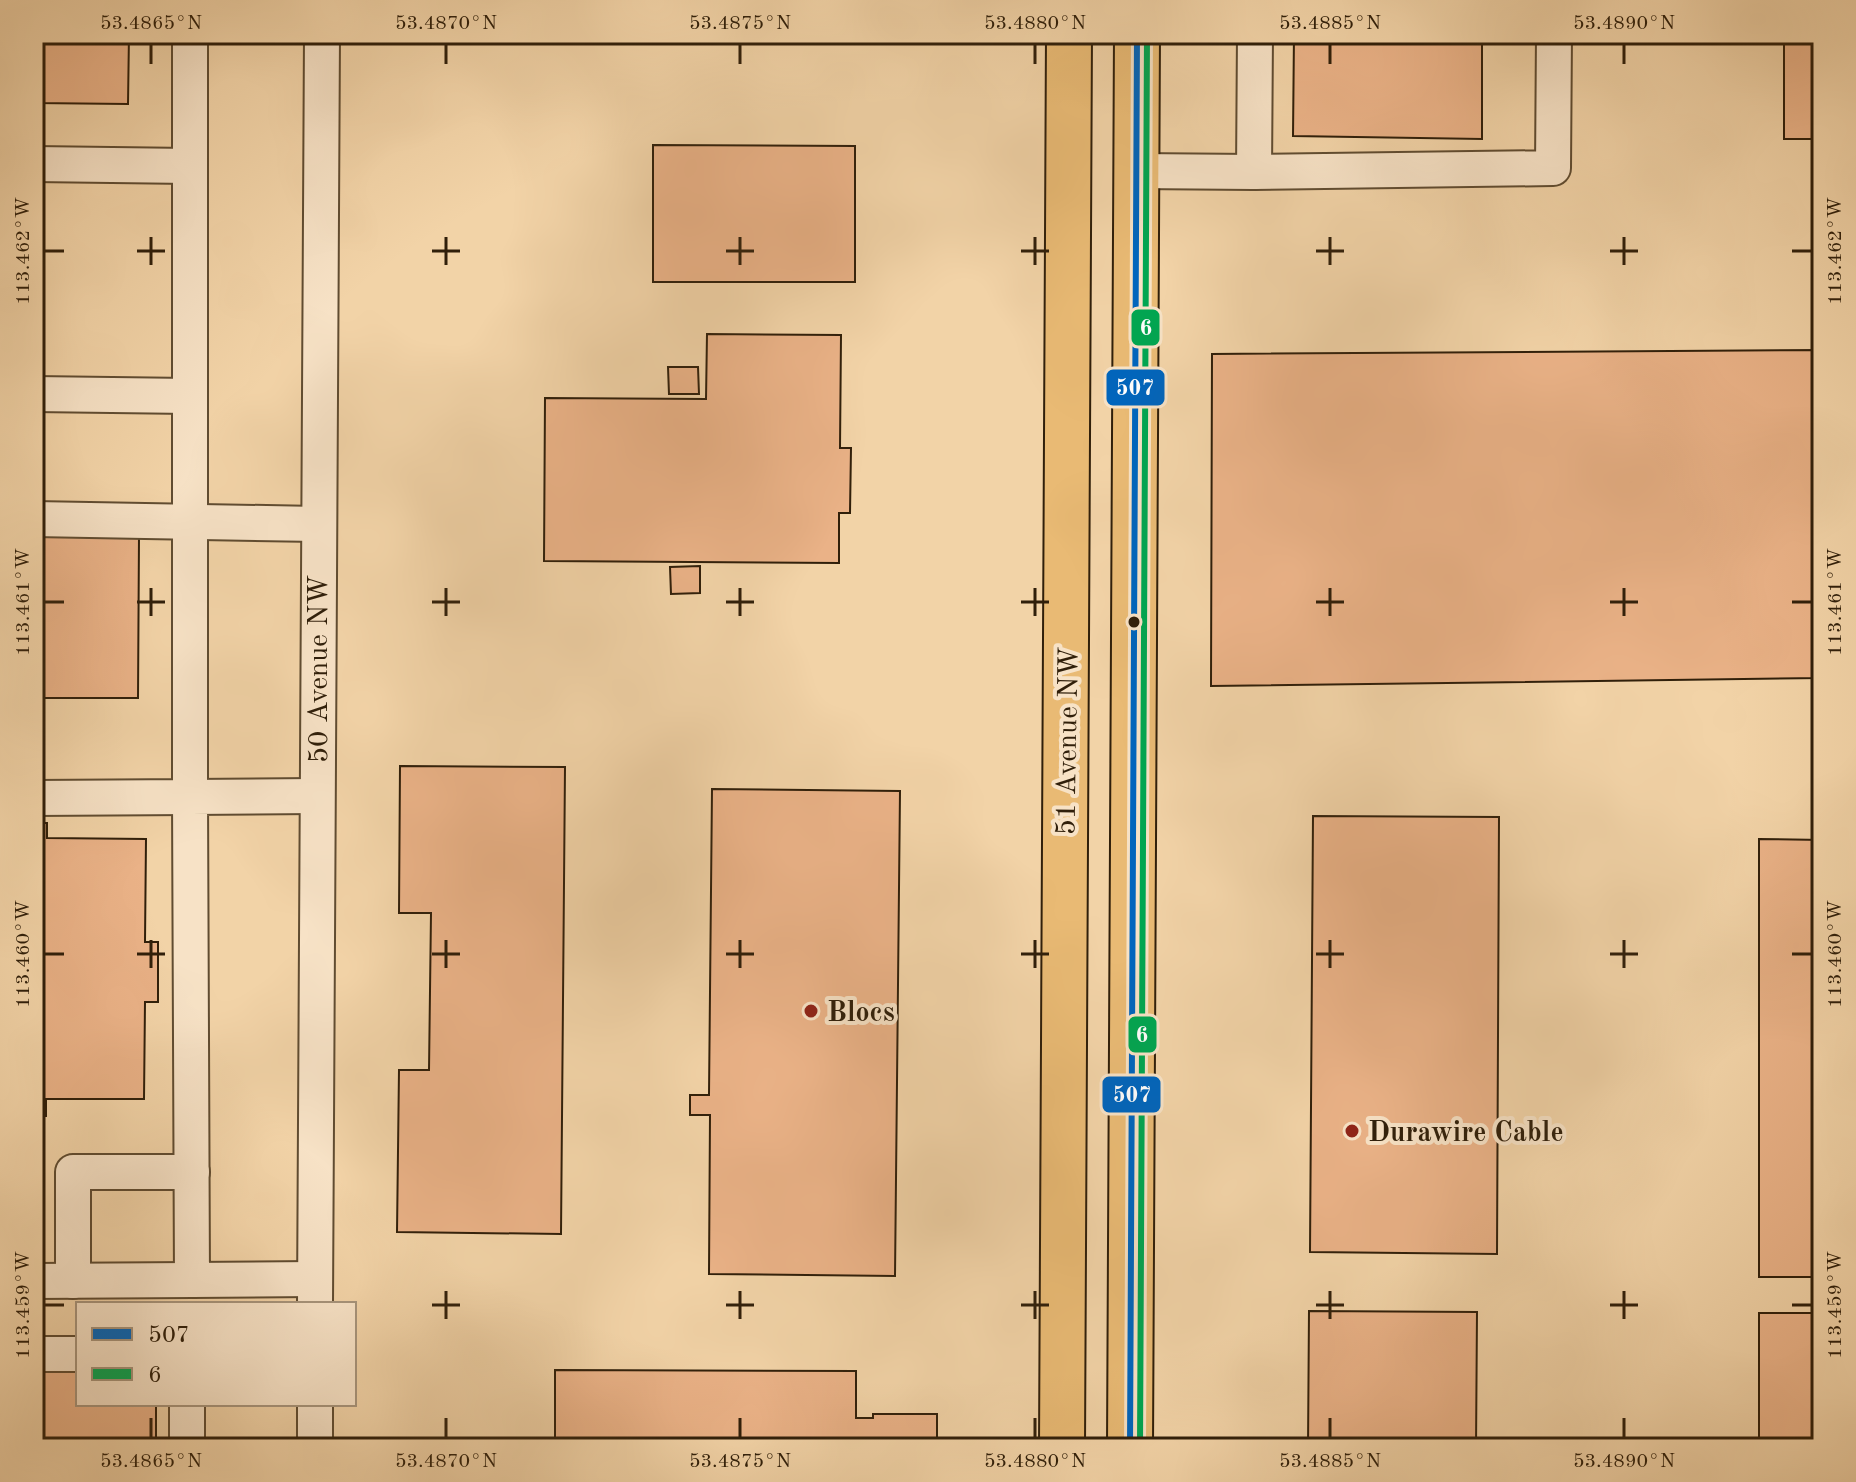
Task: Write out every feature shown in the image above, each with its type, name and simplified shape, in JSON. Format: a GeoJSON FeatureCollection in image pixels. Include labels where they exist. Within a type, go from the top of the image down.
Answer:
{"type":"FeatureCollection","features":[{"type":"Feature","properties":{"kind":"main road","name":"51 Avenue NW"},"geometry":{"type":"LineString","coordinates":[[1062,1448],[1069,34]]}},
{"type":"Feature","properties":{"kind":"main road"},"geometry":{"type":"LineString","coordinates":[[1130,1448],[1137,34]]}},
{"type":"Feature","properties":{"kind":"street"},"geometry":{"type":"LineString","coordinates":[[190,34],[192,1280]]}},
{"type":"Feature","properties":{"kind":"street","name":"50 Avenue NW"},"geometry":{"type":"LineString","coordinates":[[315,1291],[322,34]]}},
{"type":"Feature","properties":{"kind":"street"},"geometry":{"type":"LineString","coordinates":[[1254,172],[1255,34]]}},
{"type":"Feature","properties":{"kind":"street"},"geometry":{"type":"LineString","coordinates":[[1136,171],[1553,168],[1554,34]]}},
{"type":"Feature","properties":{"kind":"street"},"geometry":{"type":"LineString","coordinates":[[34,164],[190,166]]}},
{"type":"Feature","properties":{"kind":"street"},"geometry":{"type":"LineString","coordinates":[[34,394],[190,396]]}},
{"type":"Feature","properties":{"kind":"street"},"geometry":{"type":"LineString","coordinates":[[34,519],[318,524]]}},
{"type":"Feature","properties":{"kind":"street"},"geometry":{"type":"LineString","coordinates":[[34,798],[316,796]]}},
{"type":"Feature","properties":{"kind":"street"},"geometry":{"type":"LineString","coordinates":[[73,1281],[73,1172],[192,1172]]}},
{"type":"Feature","properties":{"kind":"street"},"geometry":{"type":"LineString","coordinates":[[34,1281],[192,1280],[315,1291]]}},
{"type":"Feature","properties":{"kind":"street"},"geometry":{"type":"LineString","coordinates":[[34,1354],[76,1354]]}},
{"type":"Feature","properties":{"kind":"street"},"geometry":{"type":"LineString","coordinates":[[187,1406],[187,1448]]}},
{"type":"Feature","properties":{"kind":"street"},"geometry":{"type":"LineString","coordinates":[[315,1406],[315,1448]]}},
{"type":"Feature","properties":{"kind":"building"},"geometry":{"type":"Polygon","coordinates":[[[34,34],[129,34],[128,104],[34,103],[34,34]]]}},
{"type":"Feature","properties":{"kind":"building"},"geometry":{"type":"Polygon","coordinates":[[[1294,34],[1482,34],[1482,139],[1293,136],[1294,34]]]}},
{"type":"Feature","properties":{"kind":"building"},"geometry":{"type":"Polygon","coordinates":[[[1784,34],[1822,34],[1822,139],[1784,139],[1784,34]]]}},
{"type":"Feature","properties":{"kind":"building"},"geometry":{"type":"Polygon","coordinates":[[[653,145],[855,146],[855,282],[653,282],[653,145]]]}},
{"type":"Feature","properties":{"kind":"building"},"geometry":{"type":"Polygon","coordinates":[[[707,334],[841,335],[840,448],[851,448],[850,513],[839,513],[839,563],[544,561],[545,398],[706,399],[707,334]]]}},
{"type":"Feature","properties":{"kind":"building"},"geometry":{"type":"Polygon","coordinates":[[[1822,350],[1822,678],[1211,686],[1212,354],[1822,350]]]}},
{"type":"Feature","properties":{"kind":"building"},"geometry":{"type":"Polygon","coordinates":[[[668,367],[698,367],[699,394],[669,394],[668,367]]]}},
{"type":"Feature","properties":{"kind":"building"},"geometry":{"type":"Polygon","coordinates":[[[34,536],[139,536],[138,698],[34,698],[34,536]]]}},
{"type":"Feature","properties":{"kind":"building"},"geometry":{"type":"Polygon","coordinates":[[[700,566],[700,593],[671,594],[670,567],[700,566]]]}},
{"type":"Feature","properties":{"kind":"building"},"geometry":{"type":"Polygon","coordinates":[[[400,766],[565,767],[561,1234],[397,1232],[399,1070],[429,1070],[431,913],[399,913],[400,766]]]}},
{"type":"Feature","properties":{"kind":"building"},"geometry":{"type":"Polygon","coordinates":[[[712,789],[900,791],[895,1276],[709,1274],[710,1115],[690,1115],[690,1095],[709,1095],[712,789]]]}},
{"type":"Feature","properties":{"kind":"building"},"geometry":{"type":"Polygon","coordinates":[[[1313,816],[1499,817],[1497,1254],[1310,1252],[1313,816]]]}},
{"type":"Feature","properties":{"kind":"building"},"geometry":{"type":"Polygon","coordinates":[[[34,823],[47,823],[47,838],[146,839],[145,942],[158,942],[158,1002],[145,1002],[144,1099],[46,1099],[46,1116],[34,1116],[34,823]]]}},
{"type":"Feature","properties":{"kind":"building"},"geometry":{"type":"Polygon","coordinates":[[[1759,839],[1822,840],[1822,1277],[1759,1277],[1759,839]]]}},
{"type":"Feature","properties":{"kind":"building"},"geometry":{"type":"Polygon","coordinates":[[[1309,1311],[1477,1312],[1476,1448],[1308,1448],[1309,1311]]]}},
{"type":"Feature","properties":{"kind":"building"},"geometry":{"type":"Polygon","coordinates":[[[1759,1313],[1822,1313],[1822,1448],[1759,1448],[1759,1313]]]}},
{"type":"Feature","properties":{"kind":"building"},"geometry":{"type":"Polygon","coordinates":[[[34,1355],[76,1355],[76,1406],[156,1406],[156,1448],[34,1448],[34,1355]]]}},
{"type":"Feature","properties":{"kind":"building"},"geometry":{"type":"Polygon","coordinates":[[[555,1370],[856,1371],[856,1418],[873,1418],[873,1414],[937,1414],[937,1448],[555,1448],[555,1370]]]}},
{"type":"Feature","properties":{"kind":"transit line","name":"507"},"geometry":{"type":"LineString","coordinates":[[1130,1448],[1137,34]]}},
{"type":"Feature","properties":{"kind":"transit line","name":"6"},"geometry":{"type":"LineString","coordinates":[[1140,1448],[1147,34]]}},
{"type":"Feature","properties":{"kind":"place","name":"Blocs"},"geometry":{"type":"Point","coordinates":[811,1011]}},
{"type":"Feature","properties":{"kind":"place","name":"Durawire Cable"},"geometry":{"type":"Point","coordinates":[1352,1131]}}]}
